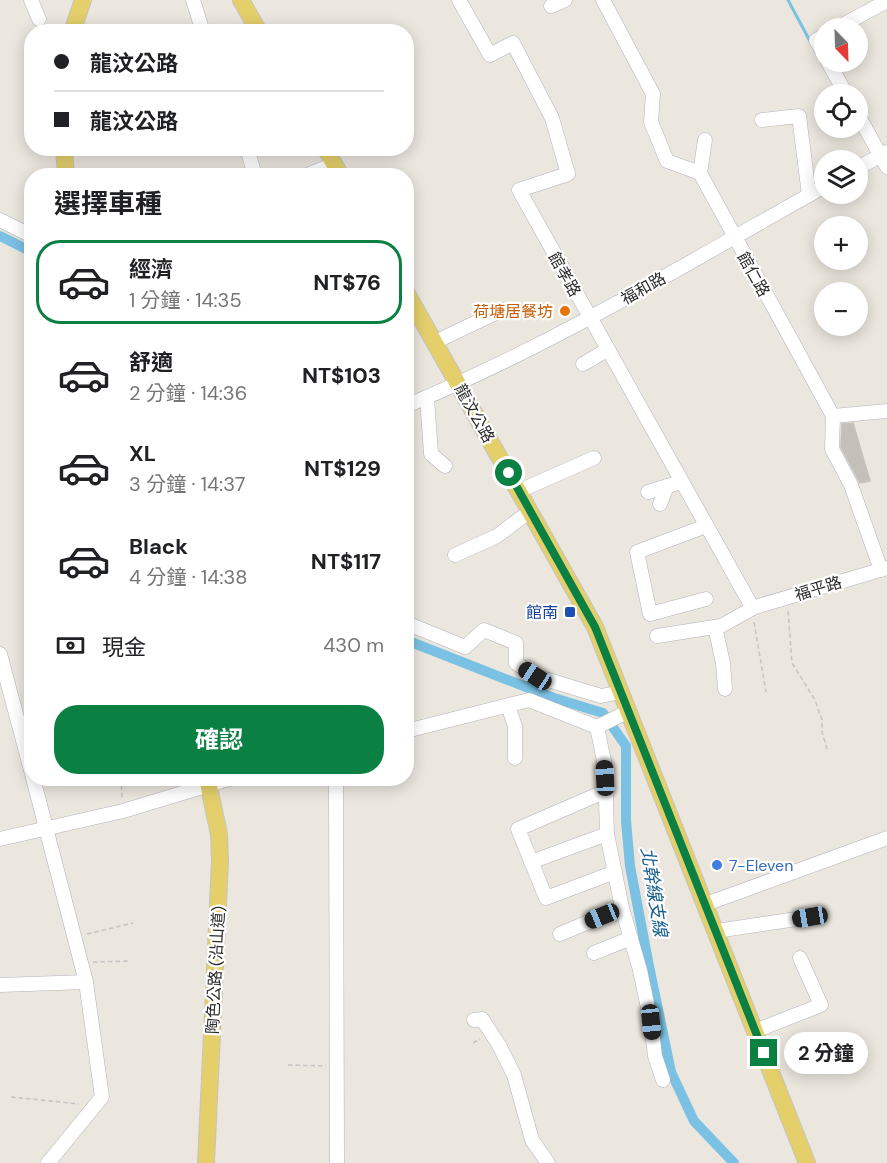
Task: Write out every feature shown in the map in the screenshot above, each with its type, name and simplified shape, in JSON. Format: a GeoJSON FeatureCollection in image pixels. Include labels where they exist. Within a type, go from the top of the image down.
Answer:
{"type":"FeatureCollection","features":[{"type":"Feature","properties":{"kind":"main road"},"geometry":{"type":"LineString","coordinates":[[75,24],[83,0]]}},
{"type":"Feature","properties":{"kind":"main road"},"geometry":{"type":"LineString","coordinates":[[242,0],[255,24]]}},
{"type":"Feature","properties":{"kind":"main road","name":"龍汶公路"},"geometry":{"type":"LineString","coordinates":[[414,306],[595,627],[807,1163]]}},
{"type":"Feature","properties":{"kind":"main road","name":"陶色公路 (沿山道)"},"geometry":{"type":"LineString","coordinates":[[206,1163],[220,861],[219,834],[209,786]]}},
{"type":"Feature","properties":{"kind":"street"},"geometry":{"type":"LineString","coordinates":[[32,0],[39,19]]}},
{"type":"Feature","properties":{"kind":"street"},"geometry":{"type":"LineString","coordinates":[[193,0],[200,24]]}},
{"type":"Feature","properties":{"kind":"street","name":"館孝路"},"geometry":{"type":"LineString","coordinates":[[459,0],[490,55],[513,43],[552,118],[568,174],[519,190],[751,607]]}},
{"type":"Feature","properties":{"kind":"street"},"geometry":{"type":"LineString","coordinates":[[551,6],[565,0]]}},
{"type":"Feature","properties":{"kind":"street"},"geometry":{"type":"LineString","coordinates":[[603,0],[653,94],[651,122],[667,161],[700,173],[705,140]]}},
{"type":"Feature","properties":{"kind":"street"},"geometry":{"type":"LineString","coordinates":[[856,18],[887,1]]}},
{"type":"Feature","properties":{"kind":"street"},"geometry":{"type":"LineString","coordinates":[[762,120],[799,116],[809,195]]}},
{"type":"Feature","properties":{"kind":"street"},"geometry":{"type":"LineString","coordinates":[[868,132],[885,158],[868,164]]}},
{"type":"Feature","properties":{"kind":"street","name":"館仁路"},"geometry":{"type":"LineString","coordinates":[[700,173],[833,416]]}},
{"type":"Feature","properties":{"kind":"street","name":"福和路"},"geometry":{"type":"LineString","coordinates":[[414,403],[459,384],[589,318],[814,192]]}},
{"type":"Feature","properties":{"kind":"street"},"geometry":{"type":"LineString","coordinates":[[0,220],[24,232]]}},
{"type":"Feature","properties":{"kind":"street"},"geometry":{"type":"LineString","coordinates":[[435,342],[502,310]]}},
{"type":"Feature","properties":{"kind":"street"},"geometry":{"type":"LineString","coordinates":[[583,364],[607,350]]}},
{"type":"Feature","properties":{"kind":"street"},"geometry":{"type":"LineString","coordinates":[[427,398],[431,454],[445,466]]}},
{"type":"Feature","properties":{"kind":"street"},"geometry":{"type":"LineString","coordinates":[[884,569],[851,485],[832,449],[833,416],[887,411]]}},
{"type":"Feature","properties":{"kind":"street"},"geometry":{"type":"LineString","coordinates":[[519,491],[594,458]]}},
{"type":"Feature","properties":{"kind":"street"},"geometry":{"type":"LineString","coordinates":[[648,492],[681,482]]}},
{"type":"Feature","properties":{"kind":"street"},"geometry":{"type":"LineString","coordinates":[[660,504],[667,486]]}},
{"type":"Feature","properties":{"kind":"street"},"geometry":{"type":"LineString","coordinates":[[455,555],[497,536],[530,511]]}},
{"type":"Feature","properties":{"kind":"street"},"geometry":{"type":"LineString","coordinates":[[706,526],[637,552],[650,614],[706,599]]}},
{"type":"Feature","properties":{"kind":"street","name":"福平路"},"geometry":{"type":"LineString","coordinates":[[657,636],[721,626],[751,607],[884,569]]}},
{"type":"Feature","properties":{"kind":"street"},"geometry":{"type":"LineString","coordinates":[[414,626],[465,647],[484,630],[516,643],[516,663],[535,676],[601,696],[621,692]]}},
{"type":"Feature","properties":{"kind":"street"},"geometry":{"type":"LineString","coordinates":[[715,627],[723,663],[725,688]]}},
{"type":"Feature","properties":{"kind":"street"},"geometry":{"type":"LineString","coordinates":[[0,654],[24,744]]}},
{"type":"Feature","properties":{"kind":"street"},"geometry":{"type":"LineString","coordinates":[[414,729],[530,700],[597,727],[629,711]]}},
{"type":"Feature","properties":{"kind":"street"},"geometry":{"type":"LineString","coordinates":[[508,706],[515,726],[515,758]]}},
{"type":"Feature","properties":{"kind":"street"},"geometry":{"type":"LineString","coordinates":[[597,727],[605,766],[607,834],[622,908],[640,970],[651,1022],[655,1056],[663,1080]]}},
{"type":"Feature","properties":{"kind":"street"},"geometry":{"type":"LineString","coordinates":[[35,786],[86,982],[102,1098],[48,1163]]}},
{"type":"Feature","properties":{"kind":"street"},"geometry":{"type":"LineString","coordinates":[[0,839],[123,811],[196,786]]}},
{"type":"Feature","properties":{"kind":"street"},"geometry":{"type":"LineString","coordinates":[[336,786],[338,1163]]}},
{"type":"Feature","properties":{"kind":"street"},"geometry":{"type":"LineString","coordinates":[[606,791],[518,829],[546,898],[615,872]]}},
{"type":"Feature","properties":{"kind":"street"},"geometry":{"type":"LineString","coordinates":[[531,862],[607,834]]}},
{"type":"Feature","properties":{"kind":"street"},"geometry":{"type":"LineString","coordinates":[[706,904],[887,838]]}},
{"type":"Feature","properties":{"kind":"street"},"geometry":{"type":"LineString","coordinates":[[560,934],[622,908]]}},
{"type":"Feature","properties":{"kind":"street"},"geometry":{"type":"LineString","coordinates":[[716,931],[810,917]]}},
{"type":"Feature","properties":{"kind":"street"},"geometry":{"type":"LineString","coordinates":[[594,953],[631,938]]}},
{"type":"Feature","properties":{"kind":"street"},"geometry":{"type":"LineString","coordinates":[[755,1031],[821,1005],[800,958]]}},
{"type":"Feature","properties":{"kind":"street"},"geometry":{"type":"LineString","coordinates":[[0,985],[52,981],[86,982]]}},
{"type":"Feature","properties":{"kind":"street"},"geometry":{"type":"LineString","coordinates":[[474,1020],[482,1019],[499,1045],[514,1075],[532,1140],[548,1163]]}},
{"type":"Feature","properties":{"kind":"path"},"geometry":{"type":"LineString","coordinates":[[787,598],[792,663],[815,700],[822,720],[826,749]]}},
{"type":"Feature","properties":{"kind":"path"},"geometry":{"type":"LineString","coordinates":[[751,607],[766,692]]}},
{"type":"Feature","properties":{"kind":"path"},"geometry":{"type":"LineString","coordinates":[[121,786],[123,811]]}},
{"type":"Feature","properties":{"kind":"path"},"geometry":{"type":"LineString","coordinates":[[74,936],[133,923]]}},
{"type":"Feature","properties":{"kind":"path"},"geometry":{"type":"LineString","coordinates":[[81,962],[130,961]]}},
{"type":"Feature","properties":{"kind":"path"},"geometry":{"type":"LineString","coordinates":[[288,1065],[337,1067]]}},
{"type":"Feature","properties":{"kind":"path"},"geometry":{"type":"LineString","coordinates":[[11,1098],[95,1106]]}},
{"type":"Feature","properties":{"kind":"building"},"geometry":{"type":"Polygon","coordinates":[[[853,423],[870,481],[860,483],[841,447],[842,424],[853,423]]]}},
{"type":"Feature","properties":{"kind":"waterway"},"geometry":{"type":"LineString","coordinates":[[788,0],[811,43]]}},
{"type":"Feature","properties":{"kind":"waterway","name":"北幹線支線"},"geometry":{"type":"LineString","coordinates":[[0,236],[24,248]]}},
{"type":"Feature","properties":{"kind":"waterway","name":"北幹線支線"},"geometry":{"type":"LineString","coordinates":[[414,643],[554,698],[603,713],[626,746],[626,821],[630,866],[671,1072],[694,1121],[734,1163]]}},
{"type":"Feature","properties":{"kind":"place","name":"荷塘居餐坊"},"geometry":{"type":"Point","coordinates":[565,311]}},
{"type":"Feature","properties":{"kind":"place","name":"館南"},"geometry":{"type":"Point","coordinates":[570,612]}},
{"type":"Feature","properties":{"kind":"place","name":"7-Eleven"},"geometry":{"type":"Point","coordinates":[717,865]}},
{"type":"Feature","properties":{"kind":"route"},"geometry":{"type":"LineString","coordinates":[[509,473],[595,627],[764,1053]]}}]}
